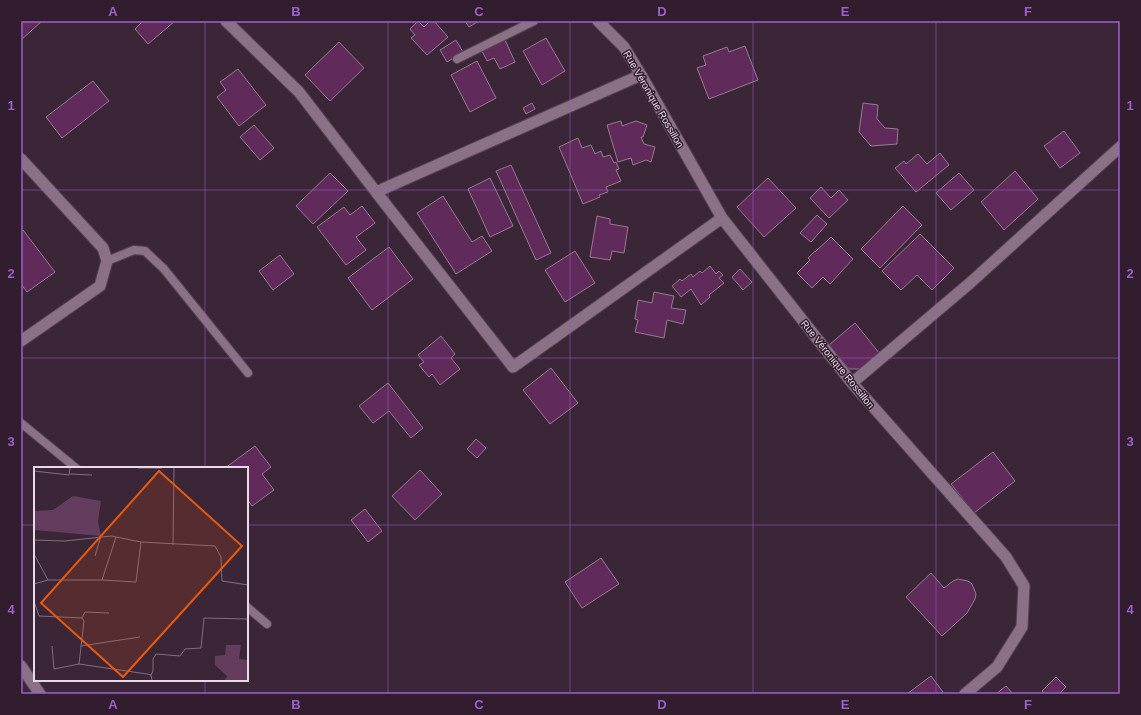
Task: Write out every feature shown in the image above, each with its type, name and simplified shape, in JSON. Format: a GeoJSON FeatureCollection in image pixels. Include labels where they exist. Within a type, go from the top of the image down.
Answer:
{"type":"FeatureCollection","features":[{"type":"Feature","properties":{"kind":"street"},"geometry":{"type":"LineString","coordinates":[[226,21],[299,92],[513,368],[722,218]]}},
{"type":"Feature","properties":{"kind":"street","name":"Rue Véronique Rossillon"},"geometry":{"type":"LineString","coordinates":[[598,21],[624,47],[641,74],[722,218],[852,383],[1006,557],[1024,586],[1022,627],[997,667],[965,694]]}},
{"type":"Feature","properties":{"kind":"street"},"geometry":{"type":"LineString","coordinates":[[376,192],[641,74]]}},
{"type":"Feature","properties":{"kind":"street"},"geometry":{"type":"LineString","coordinates":[[852,383],[970,282],[1120,147]]}},
{"type":"Feature","properties":{"kind":"street"},"geometry":{"type":"LineString","coordinates":[[21,159],[103,248],[107,260],[100,286],[21,341]]}},
{"type":"Feature","properties":{"kind":"street"},"geometry":{"type":"LineString","coordinates":[[21,666],[40,694]]}},
{"type":"Feature","properties":{"kind":"lane"},"geometry":{"type":"LineString","coordinates":[[457,59],[534,21]]}},
{"type":"Feature","properties":{"kind":"lane"},"geometry":{"type":"LineString","coordinates":[[107,260],[134,250],[145,251],[164,269],[248,373]]}},
{"type":"Feature","properties":{"kind":"lane"},"geometry":{"type":"LineString","coordinates":[[21,423],[75,467]]}},
{"type":"Feature","properties":{"kind":"lane"},"geometry":{"type":"LineString","coordinates":[[248,608],[267,624]]}},
{"type":"Feature","properties":{"kind":"building"},"geometry":{"type":"Polygon","coordinates":[[[21,21],[42,21],[21,40],[21,21]]]}},
{"type":"Feature","properties":{"kind":"building"},"geometry":{"type":"Polygon","coordinates":[[[141,21],[175,21],[148,44],[135,29],[142,22],[141,21]]]}},
{"type":"Feature","properties":{"kind":"building"},"geometry":{"type":"Polygon","coordinates":[[[418,21],[424,27],[430,21],[434,21],[448,37],[427,55],[411,38],[415,35],[410,29],[418,21]]]}},
{"type":"Feature","properties":{"kind":"building"},"geometry":{"type":"Polygon","coordinates":[[[465,21],[479,21],[469,27],[465,21]]]}},
{"type":"Feature","properties":{"kind":"building"},"geometry":{"type":"Polygon","coordinates":[[[546,38],[565,71],[542,85],[523,51],[546,38]]]}},
{"type":"Feature","properties":{"kind":"building"},"geometry":{"type":"Polygon","coordinates":[[[456,40],[463,52],[447,62],[440,50],[456,40]]]}},
{"type":"Feature","properties":{"kind":"building"},"geometry":{"type":"Polygon","coordinates":[[[505,40],[515,62],[500,69],[494,58],[487,61],[482,51],[505,40]]]}},
{"type":"Feature","properties":{"kind":"building"},"geometry":{"type":"Polygon","coordinates":[[[339,42],[364,68],[330,101],[305,75],[339,42]]]}},
{"type":"Feature","properties":{"kind":"building"},"geometry":{"type":"Polygon","coordinates":[[[745,46],[758,80],[709,99],[697,68],[706,65],[703,56],[727,47],[729,52],[745,46]]]}},
{"type":"Feature","properties":{"kind":"building"},"geometry":{"type":"Polygon","coordinates":[[[477,61],[496,98],[470,112],[451,75],[477,61]]]}},
{"type":"Feature","properties":{"kind":"building"},"geometry":{"type":"Polygon","coordinates":[[[238,69],[266,105],[239,126],[217,97],[226,90],[220,82],[238,69]]]}},
{"type":"Feature","properties":{"kind":"building"},"geometry":{"type":"Polygon","coordinates":[[[93,81],[109,101],[62,138],[46,117],[93,81]]]}},
{"type":"Feature","properties":{"kind":"building"},"geometry":{"type":"Polygon","coordinates":[[[532,103],[535,109],[526,114],[523,108],[532,103]]]}},
{"type":"Feature","properties":{"kind":"building"},"geometry":{"type":"Polygon","coordinates":[[[863,103],[878,105],[877,119],[885,128],[898,129],[897,144],[871,146],[859,132],[863,103]]]}},
{"type":"Feature","properties":{"kind":"building"},"geometry":{"type":"Polygon","coordinates":[[[621,121],[622,126],[636,121],[647,125],[643,137],[641,137],[644,144],[655,147],[651,162],[646,160],[633,165],[631,158],[618,162],[607,125],[621,121]]]}},
{"type":"Feature","properties":{"kind":"building"},"geometry":{"type":"Polygon","coordinates":[[[254,125],[274,148],[260,160],[240,137],[254,125]]]}},
{"type":"Feature","properties":{"kind":"building"},"geometry":{"type":"Polygon","coordinates":[[[1064,131],[1080,153],[1060,168],[1044,146],[1064,131]]]}},
{"type":"Feature","properties":{"kind":"building"},"geometry":{"type":"Polygon","coordinates":[[[578,138],[582,148],[591,145],[595,154],[601,151],[603,157],[610,155],[614,163],[616,162],[619,169],[616,170],[621,181],[606,187],[608,192],[599,195],[600,197],[583,204],[559,147],[578,138]]]}},
{"type":"Feature","properties":{"kind":"building"},"geometry":{"type":"Polygon","coordinates":[[[940,153],[949,165],[916,192],[895,168],[904,161],[906,164],[918,154],[927,164],[940,153]]]}},
{"type":"Feature","properties":{"kind":"building"},"geometry":{"type":"Polygon","coordinates":[[[511,165],[551,253],[536,260],[496,171],[511,165]]]}},
{"type":"Feature","properties":{"kind":"building"},"geometry":{"type":"Polygon","coordinates":[[[1015,171],[1038,199],[1004,230],[981,202],[1015,171]]]}},
{"type":"Feature","properties":{"kind":"building"},"geometry":{"type":"Polygon","coordinates":[[[330,173],[348,191],[313,224],[296,206],[330,173]]]}},
{"type":"Feature","properties":{"kind":"building"},"geometry":{"type":"Polygon","coordinates":[[[959,173],[974,190],[951,210],[936,193],[959,173]]]}},
{"type":"Feature","properties":{"kind":"building"},"geometry":{"type":"Polygon","coordinates":[[[490,178],[513,226],[490,237],[468,189],[490,178]]]}},
{"type":"Feature","properties":{"kind":"building"},"geometry":{"type":"Polygon","coordinates":[[[768,178],[796,208],[764,237],[737,207],[768,178]]]}},
{"type":"Feature","properties":{"kind":"building"},"geometry":{"type":"Polygon","coordinates":[[[821,187],[831,198],[839,190],[848,200],[829,218],[810,198],[821,187]]]}},
{"type":"Feature","properties":{"kind":"building"},"geometry":{"type":"Polygon","coordinates":[[[443,196],[472,242],[482,236],[492,251],[456,274],[417,213],[443,196]]]}},
{"type":"Feature","properties":{"kind":"building"},"geometry":{"type":"Polygon","coordinates":[[[362,206],[375,223],[356,237],[366,250],[346,265],[317,227],[344,207],[350,215],[362,206]]]}},
{"type":"Feature","properties":{"kind":"building"},"geometry":{"type":"Polygon","coordinates":[[[903,206],[922,225],[880,268],[861,249],[903,206]]]}},
{"type":"Feature","properties":{"kind":"building"},"geometry":{"type":"Polygon","coordinates":[[[817,215],[827,224],[811,242],[800,233],[817,215]]]}},
{"type":"Feature","properties":{"kind":"building"},"geometry":{"type":"Polygon","coordinates":[[[597,216],[610,219],[610,224],[628,227],[624,253],[612,251],[610,260],[590,257],[597,216]]]}},
{"type":"Feature","properties":{"kind":"building"},"geometry":{"type":"Polygon","coordinates":[[[23,230],[55,272],[27,292],[21,284],[21,231],[23,230]]]}},
{"type":"Feature","properties":{"kind":"building"},"geometry":{"type":"Polygon","coordinates":[[[920,234],[954,268],[932,290],[917,275],[901,290],[882,271],[920,234]]]}},
{"type":"Feature","properties":{"kind":"building"},"geometry":{"type":"Polygon","coordinates":[[[831,237],[853,259],[830,284],[823,277],[812,288],[797,273],[810,260],[808,258],[831,237]]]}},
{"type":"Feature","properties":{"kind":"building"},"geometry":{"type":"Polygon","coordinates":[[[389,247],[413,279],[372,310],[348,278],[389,247]]]}},
{"type":"Feature","properties":{"kind":"building"},"geometry":{"type":"Polygon","coordinates":[[[575,251],[595,283],[565,302],[545,270],[575,251]]]}},
{"type":"Feature","properties":{"kind":"building"},"geometry":{"type":"Polygon","coordinates":[[[280,255],[294,274],[273,290],[259,271],[280,255]]]}},
{"type":"Feature","properties":{"kind":"building"},"geometry":{"type":"Polygon","coordinates":[[[710,266],[716,274],[719,271],[723,275],[719,278],[724,283],[709,295],[710,297],[701,305],[691,289],[681,297],[672,286],[680,279],[682,281],[691,274],[693,277],[700,271],[702,273],[710,266]]]}},
{"type":"Feature","properties":{"kind":"building"},"geometry":{"type":"Polygon","coordinates":[[[740,269],[752,282],[743,290],[732,277],[740,269]]]}},
{"type":"Feature","properties":{"kind":"building"},"geometry":{"type":"Polygon","coordinates":[[[654,292],[674,296],[671,308],[686,310],[683,324],[667,320],[664,338],[635,332],[638,320],[635,319],[638,300],[652,303],[654,292]]]}},
{"type":"Feature","properties":{"kind":"building"},"geometry":{"type":"Polygon","coordinates":[[[855,323],[880,354],[862,369],[849,369],[829,345],[855,323]]]}},
{"type":"Feature","properties":{"kind":"building"},"geometry":{"type":"Polygon","coordinates":[[[441,336],[455,354],[451,358],[460,369],[440,385],[432,374],[429,377],[419,365],[424,362],[418,355],[441,336]]]}},
{"type":"Feature","properties":{"kind":"building"},"geometry":{"type":"Polygon","coordinates":[[[551,368],[578,403],[550,424],[523,390],[551,368]]]}},
{"type":"Feature","properties":{"kind":"building"},"geometry":{"type":"Polygon","coordinates":[[[388,383],[423,428],[411,438],[389,411],[373,423],[359,406],[388,383]]]}},
{"type":"Feature","properties":{"kind":"building"},"geometry":{"type":"Polygon","coordinates":[[[476,439],[486,448],[477,458],[467,449],[476,439]]]}},
{"type":"Feature","properties":{"kind":"building"},"geometry":{"type":"Polygon","coordinates":[[[255,446],[271,467],[262,474],[274,490],[252,506],[248,500],[248,467],[226,467],[255,446]]]}},
{"type":"Feature","properties":{"kind":"building"},"geometry":{"type":"Polygon","coordinates":[[[993,452],[1015,481],[974,513],[951,484],[993,452]]]}},
{"type":"Feature","properties":{"kind":"building"},"geometry":{"type":"Polygon","coordinates":[[[420,470],[442,494],[415,520],[392,496],[420,470]]]}},
{"type":"Feature","properties":{"kind":"building"},"geometry":{"type":"Polygon","coordinates":[[[365,509],[382,531],[368,542],[351,520],[365,509]]]}},
{"type":"Feature","properties":{"kind":"building"},"geometry":{"type":"Polygon","coordinates":[[[601,558],[619,584],[582,608],[565,582],[601,558]]]}},
{"type":"Feature","properties":{"kind":"building"},"geometry":{"type":"Polygon","coordinates":[[[931,573],[944,588],[958,579],[968,581],[972,584],[976,594],[975,599],[967,613],[942,636],[906,597],[931,573]]]}},
{"type":"Feature","properties":{"kind":"building"},"geometry":{"type":"Polygon","coordinates":[[[931,676],[943,692],[940,694],[907,694],[931,676]]]}},
{"type":"Feature","properties":{"kind":"building"},"geometry":{"type":"Polygon","coordinates":[[[1056,677],[1066,687],[1059,694],[1045,694],[1042,691],[1056,677]]]}},
{"type":"Feature","properties":{"kind":"building"},"geometry":{"type":"Polygon","coordinates":[[[1006,686],[1013,694],[996,694],[1006,686]]]}}]}
